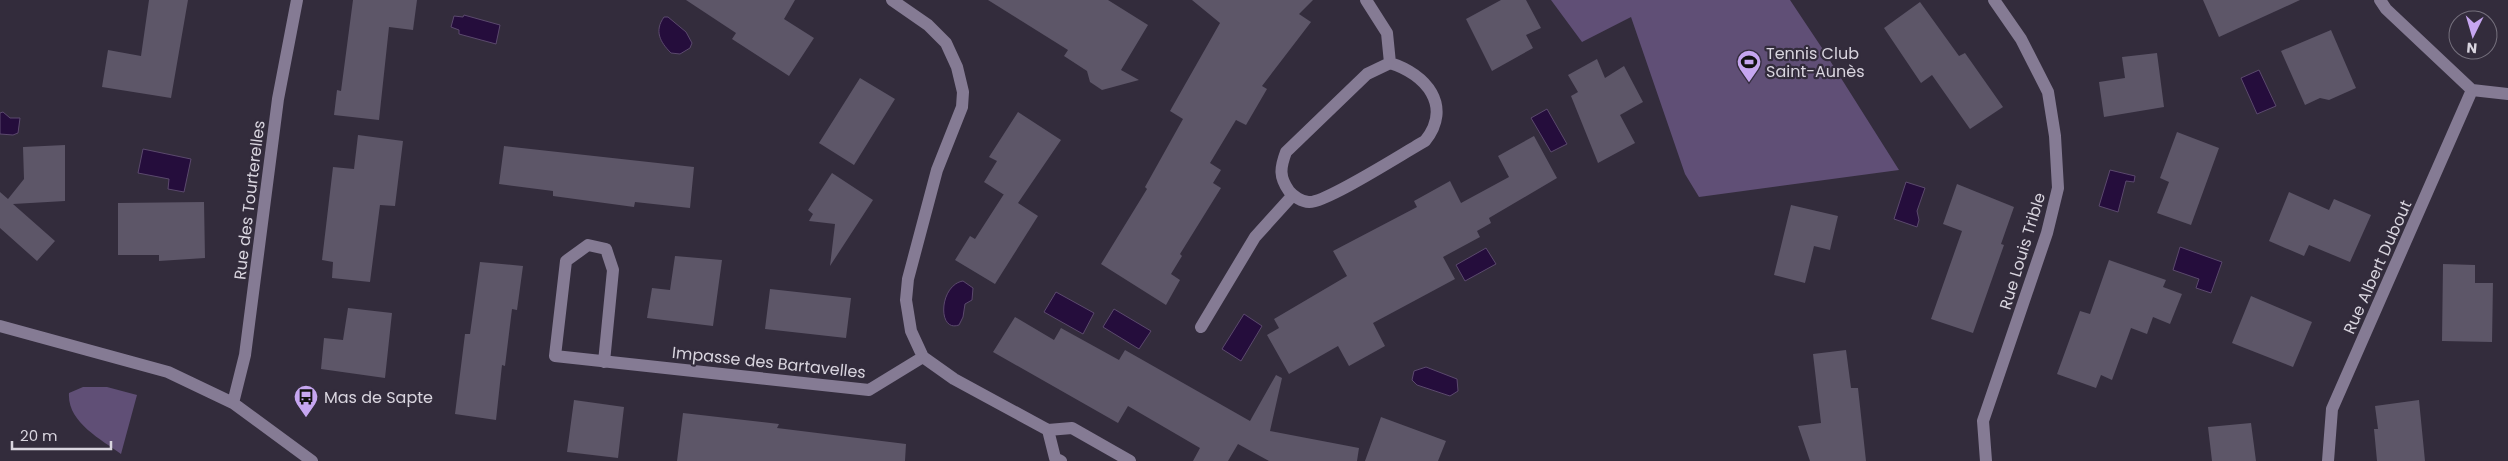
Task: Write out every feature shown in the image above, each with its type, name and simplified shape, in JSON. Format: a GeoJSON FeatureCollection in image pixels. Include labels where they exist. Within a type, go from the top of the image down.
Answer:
{"type":"FeatureCollection","features":[{"type":"Feature","properties":{"kind":"street","name":"Rue des Tourterelles"},"geometry":{"type":"LineString","coordinates":[[234,403],[245,355],[278,99],[297,0]]}},
{"type":"Feature","properties":{"kind":"street"},"geometry":{"type":"LineString","coordinates":[[892,0],[928,25],[946,43],[957,66],[963,92],[962,107],[937,170],[908,279],[906,300],[911,331],[923,358],[954,379],[1048,430],[1072,428],[1130,461]]}},
{"type":"Feature","properties":{"kind":"street"},"geometry":{"type":"LineString","coordinates":[[1366,0],[1387,33],[1390,63]]}},
{"type":"Feature","properties":{"kind":"street","name":"Rue Louis Trible"},"geometry":{"type":"LineString","coordinates":[[1986,461],[1983,422],[2047,233],[2058,188],[2055,136],[2048,92],[2020,39],[1994,0]]}},
{"type":"Feature","properties":{"kind":"street"},"geometry":{"type":"LineString","coordinates":[[2380,0],[2386,9],[2472,90],[2508,94]]}},
{"type":"Feature","properties":{"kind":"street"},"geometry":{"type":"LineString","coordinates":[[1390,63],[1411,71],[1429,86],[1433,94],[1436,110],[1430,134],[1425,141],[1327,197],[1308,202],[1293,195],[1283,182],[1280,169],[1286,152],[1367,74],[1390,63]]}},
{"type":"Feature","properties":{"kind":"street","name":"Rue Albert Dubout"},"geometry":{"type":"LineString","coordinates":[[2328,461],[2332,409],[2472,90]]}},
{"type":"Feature","properties":{"kind":"street"},"geometry":{"type":"LineString","coordinates":[[1201,327],[1255,237],[1293,195]]}},
{"type":"Feature","properties":{"kind":"street","name":"Impasse des Bartavelles"},"geometry":{"type":"LineString","coordinates":[[604,362],[614,270],[606,249],[588,245],[566,260],[555,356],[604,362],[870,390],[923,358]]}},
{"type":"Feature","properties":{"kind":"street"},"geometry":{"type":"LineString","coordinates":[[0,326],[168,372],[234,403],[312,461]]}},
{"type":"Feature","properties":{"kind":"street"},"geometry":{"type":"LineString","coordinates":[[1048,430],[1055,458],[1061,461]]}},
{"type":"Feature","properties":{"kind":"shaded area","name":"Tennis Club Saint-Aunès"},"geometry":{"type":"Polygon","coordinates":[[[1551,0],[1790,0],[1899,170],[1699,197],[1685,174],[1631,17],[1582,42],[1551,0]]]}},
{"type":"Feature","properties":{"kind":"shaded area"},"geometry":{"type":"Polygon","coordinates":[[[464,15],[500,25],[496,44],[459,34],[459,30],[451,27],[454,16],[463,17],[464,15]]]}},
{"type":"Feature","properties":{"kind":"shaded area"},"geometry":{"type":"Polygon","coordinates":[[[664,17],[668,17],[686,32],[692,43],[690,48],[680,54],[671,53],[667,49],[661,40],[659,32],[659,27],[664,17]]]}},
{"type":"Feature","properties":{"kind":"shaded area"},"geometry":{"type":"Polygon","coordinates":[[[2259,70],[2276,106],[2257,114],[2241,78],[2259,70]]]}},
{"type":"Feature","properties":{"kind":"shaded area"},"geometry":{"type":"Polygon","coordinates":[[[1547,109],[1567,144],[1551,152],[1531,118],[1547,109]]]}},
{"type":"Feature","properties":{"kind":"shaded area"},"geometry":{"type":"Polygon","coordinates":[[[3,112],[10,118],[20,118],[18,133],[13,135],[0,134],[0,113],[3,112]]]}},
{"type":"Feature","properties":{"kind":"shaded area"},"geometry":{"type":"Polygon","coordinates":[[[143,149],[191,159],[184,192],[168,189],[169,179],[138,173],[143,149]]]}},
{"type":"Feature","properties":{"kind":"shaded area"},"geometry":{"type":"Polygon","coordinates":[[[2110,170],[2135,176],[2134,182],[2126,181],[2118,212],[2099,206],[2110,170]]]}},
{"type":"Feature","properties":{"kind":"shaded area"},"geometry":{"type":"Polygon","coordinates":[[[1906,182],[1925,188],[1917,211],[1919,220],[1917,227],[1894,219],[1906,182]]]}},
{"type":"Feature","properties":{"kind":"shaded area"},"geometry":{"type":"Polygon","coordinates":[[[2180,247],[2222,262],[2211,293],[2196,288],[2199,279],[2173,270],[2180,247]]]}},
{"type":"Feature","properties":{"kind":"shaded area"},"geometry":{"type":"Polygon","coordinates":[[[1486,248],[1496,264],[1465,281],[1456,265],[1486,248]]]}},
{"type":"Feature","properties":{"kind":"shaded area"},"geometry":{"type":"Polygon","coordinates":[[[963,281],[973,288],[972,300],[965,304],[963,317],[959,325],[952,326],[944,316],[945,299],[955,284],[963,281]]]}},
{"type":"Feature","properties":{"kind":"shaded area"},"geometry":{"type":"Polygon","coordinates":[[[1056,292],[1094,313],[1083,334],[1044,312],[1056,292]]]}},
{"type":"Feature","properties":{"kind":"shaded area"},"geometry":{"type":"Polygon","coordinates":[[[1114,309],[1151,331],[1139,349],[1103,327],[1114,309]]]}},
{"type":"Feature","properties":{"kind":"shaded area"},"geometry":{"type":"Polygon","coordinates":[[[1244,314],[1262,326],[1241,361],[1222,349],[1244,314]]]}},
{"type":"Feature","properties":{"kind":"shaded area"},"geometry":{"type":"Polygon","coordinates":[[[1426,367],[1457,379],[1458,391],[1450,396],[1417,385],[1412,380],[1414,371],[1426,367]]]}},
{"type":"Feature","properties":{"kind":"shaded area"},"geometry":{"type":"Polygon","coordinates":[[[83,387],[107,387],[137,395],[121,454],[95,436],[73,413],[69,393],[83,387]]]}},
{"type":"Feature","properties":{"kind":"building"},"geometry":{"type":"Polygon","coordinates":[[[149,0],[188,0],[171,98],[102,87],[108,50],[141,56],[149,0]]]}},
{"type":"Feature","properties":{"kind":"building"},"geometry":{"type":"Polygon","coordinates":[[[353,0],[417,0],[413,30],[389,27],[379,120],[334,115],[337,90],[341,91],[353,0]]]}},
{"type":"Feature","properties":{"kind":"building"},"geometry":{"type":"Polygon","coordinates":[[[686,0],[795,0],[784,19],[814,38],[789,76],[732,39],[736,33],[686,0]]]}},
{"type":"Feature","properties":{"kind":"building"},"geometry":{"type":"Polygon","coordinates":[[[988,0],[1108,0],[1148,25],[1121,70],[1139,80],[1102,90],[1090,82],[1087,71],[1064,56],[1068,50],[988,0]]]}},
{"type":"Feature","properties":{"kind":"building"},"geometry":{"type":"Polygon","coordinates":[[[1192,0],[1313,0],[1299,14],[1311,22],[1262,86],[1267,89],[1246,125],[1236,120],[1210,163],[1221,170],[1213,183],[1221,188],[1180,254],[1182,256],[1171,274],[1180,280],[1166,305],[1101,264],[1147,189],[1145,187],[1183,119],[1170,111],[1220,23],[1192,0]]]}},
{"type":"Feature","properties":{"kind":"building"},"geometry":{"type":"Polygon","coordinates":[[[1501,0],[1526,0],[1541,28],[1526,35],[1533,48],[1492,71],[1466,19],[1501,0]]]}},
{"type":"Feature","properties":{"kind":"building"},"geometry":{"type":"Polygon","coordinates":[[[2203,0],[2300,0],[2219,37],[2203,0]]]}},
{"type":"Feature","properties":{"kind":"building"},"geometry":{"type":"Polygon","coordinates":[[[1920,2],[1959,56],[1965,53],[2003,107],[1970,129],[1932,75],[1921,83],[1884,28],[1920,2]]]}},
{"type":"Feature","properties":{"kind":"building"},"geometry":{"type":"Polygon","coordinates":[[[2331,30],[2356,88],[2329,100],[2320,98],[2305,105],[2281,51],[2331,30]]]}},
{"type":"Feature","properties":{"kind":"building"},"geometry":{"type":"Polygon","coordinates":[[[2157,53],[2164,107],[2104,117],[2099,82],[2125,78],[2122,57],[2157,53]]]}},
{"type":"Feature","properties":{"kind":"building"},"geometry":{"type":"Polygon","coordinates":[[[1597,59],[1605,78],[1624,66],[1643,102],[1620,115],[1635,143],[1598,163],[1571,96],[1578,92],[1568,75],[1597,59]]]}},
{"type":"Feature","properties":{"kind":"building"},"geometry":{"type":"Polygon","coordinates":[[[860,78],[895,99],[854,165],[819,143],[860,78]]]}},
{"type":"Feature","properties":{"kind":"building"},"geometry":{"type":"Polygon","coordinates":[[[1018,112],[1061,140],[1018,203],[1038,216],[995,284],[955,260],[970,236],[975,239],[1004,195],[984,182],[997,161],[989,157],[1018,112]]]}},
{"type":"Feature","properties":{"kind":"building"},"geometry":{"type":"Polygon","coordinates":[[[2177,132],[2219,148],[2191,225],[2157,213],[2169,182],[2160,178],[2177,132]]]}},
{"type":"Feature","properties":{"kind":"building"},"geometry":{"type":"Polygon","coordinates":[[[358,135],[403,141],[395,206],[380,205],[370,282],[332,278],[333,262],[322,260],[333,167],[354,169],[358,135]]]}},
{"type":"Feature","properties":{"kind":"building"},"geometry":{"type":"Polygon","coordinates":[[[1534,136],[1557,178],[1489,218],[1491,223],[1477,231],[1480,237],[1443,257],[1455,279],[1373,323],[1385,346],[1349,366],[1338,346],[1289,374],[1267,335],[1279,328],[1274,319],[1347,276],[1333,251],[1417,207],[1414,201],[1450,181],[1461,203],[1509,177],[1498,156],[1534,136]]]}},
{"type":"Feature","properties":{"kind":"building"},"geometry":{"type":"Polygon","coordinates":[[[65,145],[65,201],[13,204],[55,241],[37,261],[0,228],[0,192],[8,199],[24,179],[23,147],[65,145]]]}},
{"type":"Feature","properties":{"kind":"building"},"geometry":{"type":"Polygon","coordinates":[[[504,146],[694,167],[690,208],[635,202],[634,207],[553,196],[553,191],[499,184],[504,146]]]}},
{"type":"Feature","properties":{"kind":"building"},"geometry":{"type":"Polygon","coordinates":[[[832,173],[873,200],[830,266],[835,224],[809,221],[813,214],[808,210],[832,173]]]}},
{"type":"Feature","properties":{"kind":"building"},"geometry":{"type":"Polygon","coordinates":[[[1957,184],[2014,207],[2001,244],[2004,245],[1973,333],[1931,319],[1962,231],[1943,224],[1957,184]]]}},
{"type":"Feature","properties":{"kind":"building"},"geometry":{"type":"Polygon","coordinates":[[[2289,192],[2329,210],[2334,199],[2371,215],[2350,262],[2309,245],[2304,256],[2269,241],[2289,192]]]}},
{"type":"Feature","properties":{"kind":"building"},"geometry":{"type":"Polygon","coordinates":[[[204,202],[205,258],[159,261],[159,255],[118,255],[118,203],[204,202]]]}},
{"type":"Feature","properties":{"kind":"building"},"geometry":{"type":"Polygon","coordinates":[[[1791,205],[1838,216],[1830,250],[1814,246],[1805,283],[1774,275],[1791,205]]]}},
{"type":"Feature","properties":{"kind":"building"},"geometry":{"type":"Polygon","coordinates":[[[675,256],[722,260],[713,326],[647,318],[652,288],[670,290],[675,256]]]}},
{"type":"Feature","properties":{"kind":"building"},"geometry":{"type":"Polygon","coordinates":[[[2109,260],[2166,280],[2163,287],[2182,294],[2170,324],[2153,317],[2147,334],[2131,328],[2112,380],[2101,375],[2096,388],[2057,374],[2080,311],[2090,314],[2109,260]]]}},
{"type":"Feature","properties":{"kind":"building"},"geometry":{"type":"Polygon","coordinates":[[[480,262],[523,266],[517,310],[512,309],[505,366],[502,365],[496,420],[455,414],[465,334],[470,334],[480,262]]]}},
{"type":"Feature","properties":{"kind":"building"},"geometry":{"type":"Polygon","coordinates":[[[2443,264],[2475,265],[2475,283],[2493,283],[2492,342],[2442,341],[2443,264]]]}},
{"type":"Feature","properties":{"kind":"building"},"geometry":{"type":"Polygon","coordinates":[[[770,289],[851,298],[846,338],[765,329],[770,289]]]}},
{"type":"Feature","properties":{"kind":"building"},"geometry":{"type":"Polygon","coordinates":[[[2251,296],[2312,322],[2293,367],[2232,343],[2251,296]]]}},
{"type":"Feature","properties":{"kind":"building"},"geometry":{"type":"Polygon","coordinates":[[[348,308],[392,313],[385,378],[321,369],[324,338],[343,340],[348,308]]]}},
{"type":"Feature","properties":{"kind":"building"},"geometry":{"type":"Polygon","coordinates":[[[1015,317],[1054,340],[1061,328],[1119,360],[1125,350],[1250,421],[1276,375],[1282,378],[1270,431],[1359,448],[1357,461],[1269,461],[1238,444],[1228,461],[1193,461],[1200,448],[1128,406],[1118,423],[993,352],[1015,317]]]}},
{"type":"Feature","properties":{"kind":"building"},"geometry":{"type":"Polygon","coordinates":[[[1846,350],[1851,388],[1858,388],[1866,461],[1810,461],[1798,426],[1821,423],[1813,354],[1846,350]]]}},
{"type":"Feature","properties":{"kind":"building"},"geometry":{"type":"Polygon","coordinates":[[[574,400],[624,407],[618,458],[567,452],[574,400]]]}},
{"type":"Feature","properties":{"kind":"building"},"geometry":{"type":"Polygon","coordinates":[[[2419,400],[2425,461],[2377,461],[2374,429],[2378,429],[2375,406],[2419,400]]]}},
{"type":"Feature","properties":{"kind":"building"},"geometry":{"type":"Polygon","coordinates":[[[683,413],[779,424],[777,428],[906,444],[905,461],[677,461],[683,413]]]}},
{"type":"Feature","properties":{"kind":"building"},"geometry":{"type":"Polygon","coordinates":[[[1381,417],[1446,441],[1438,461],[1365,461],[1381,417]]]}},
{"type":"Feature","properties":{"kind":"building"},"geometry":{"type":"Polygon","coordinates":[[[2251,423],[2256,461],[2212,461],[2208,427],[2251,423]]]}},
{"type":"Feature","properties":{"kind":"place","name":"Tennis Club Saint-Aunès"},"geometry":{"type":"Point","coordinates":[1749,83]}},
{"type":"Feature","properties":{"kind":"place","name":"Mas de Sapte"},"geometry":{"type":"Point","coordinates":[306,418]}}]}
